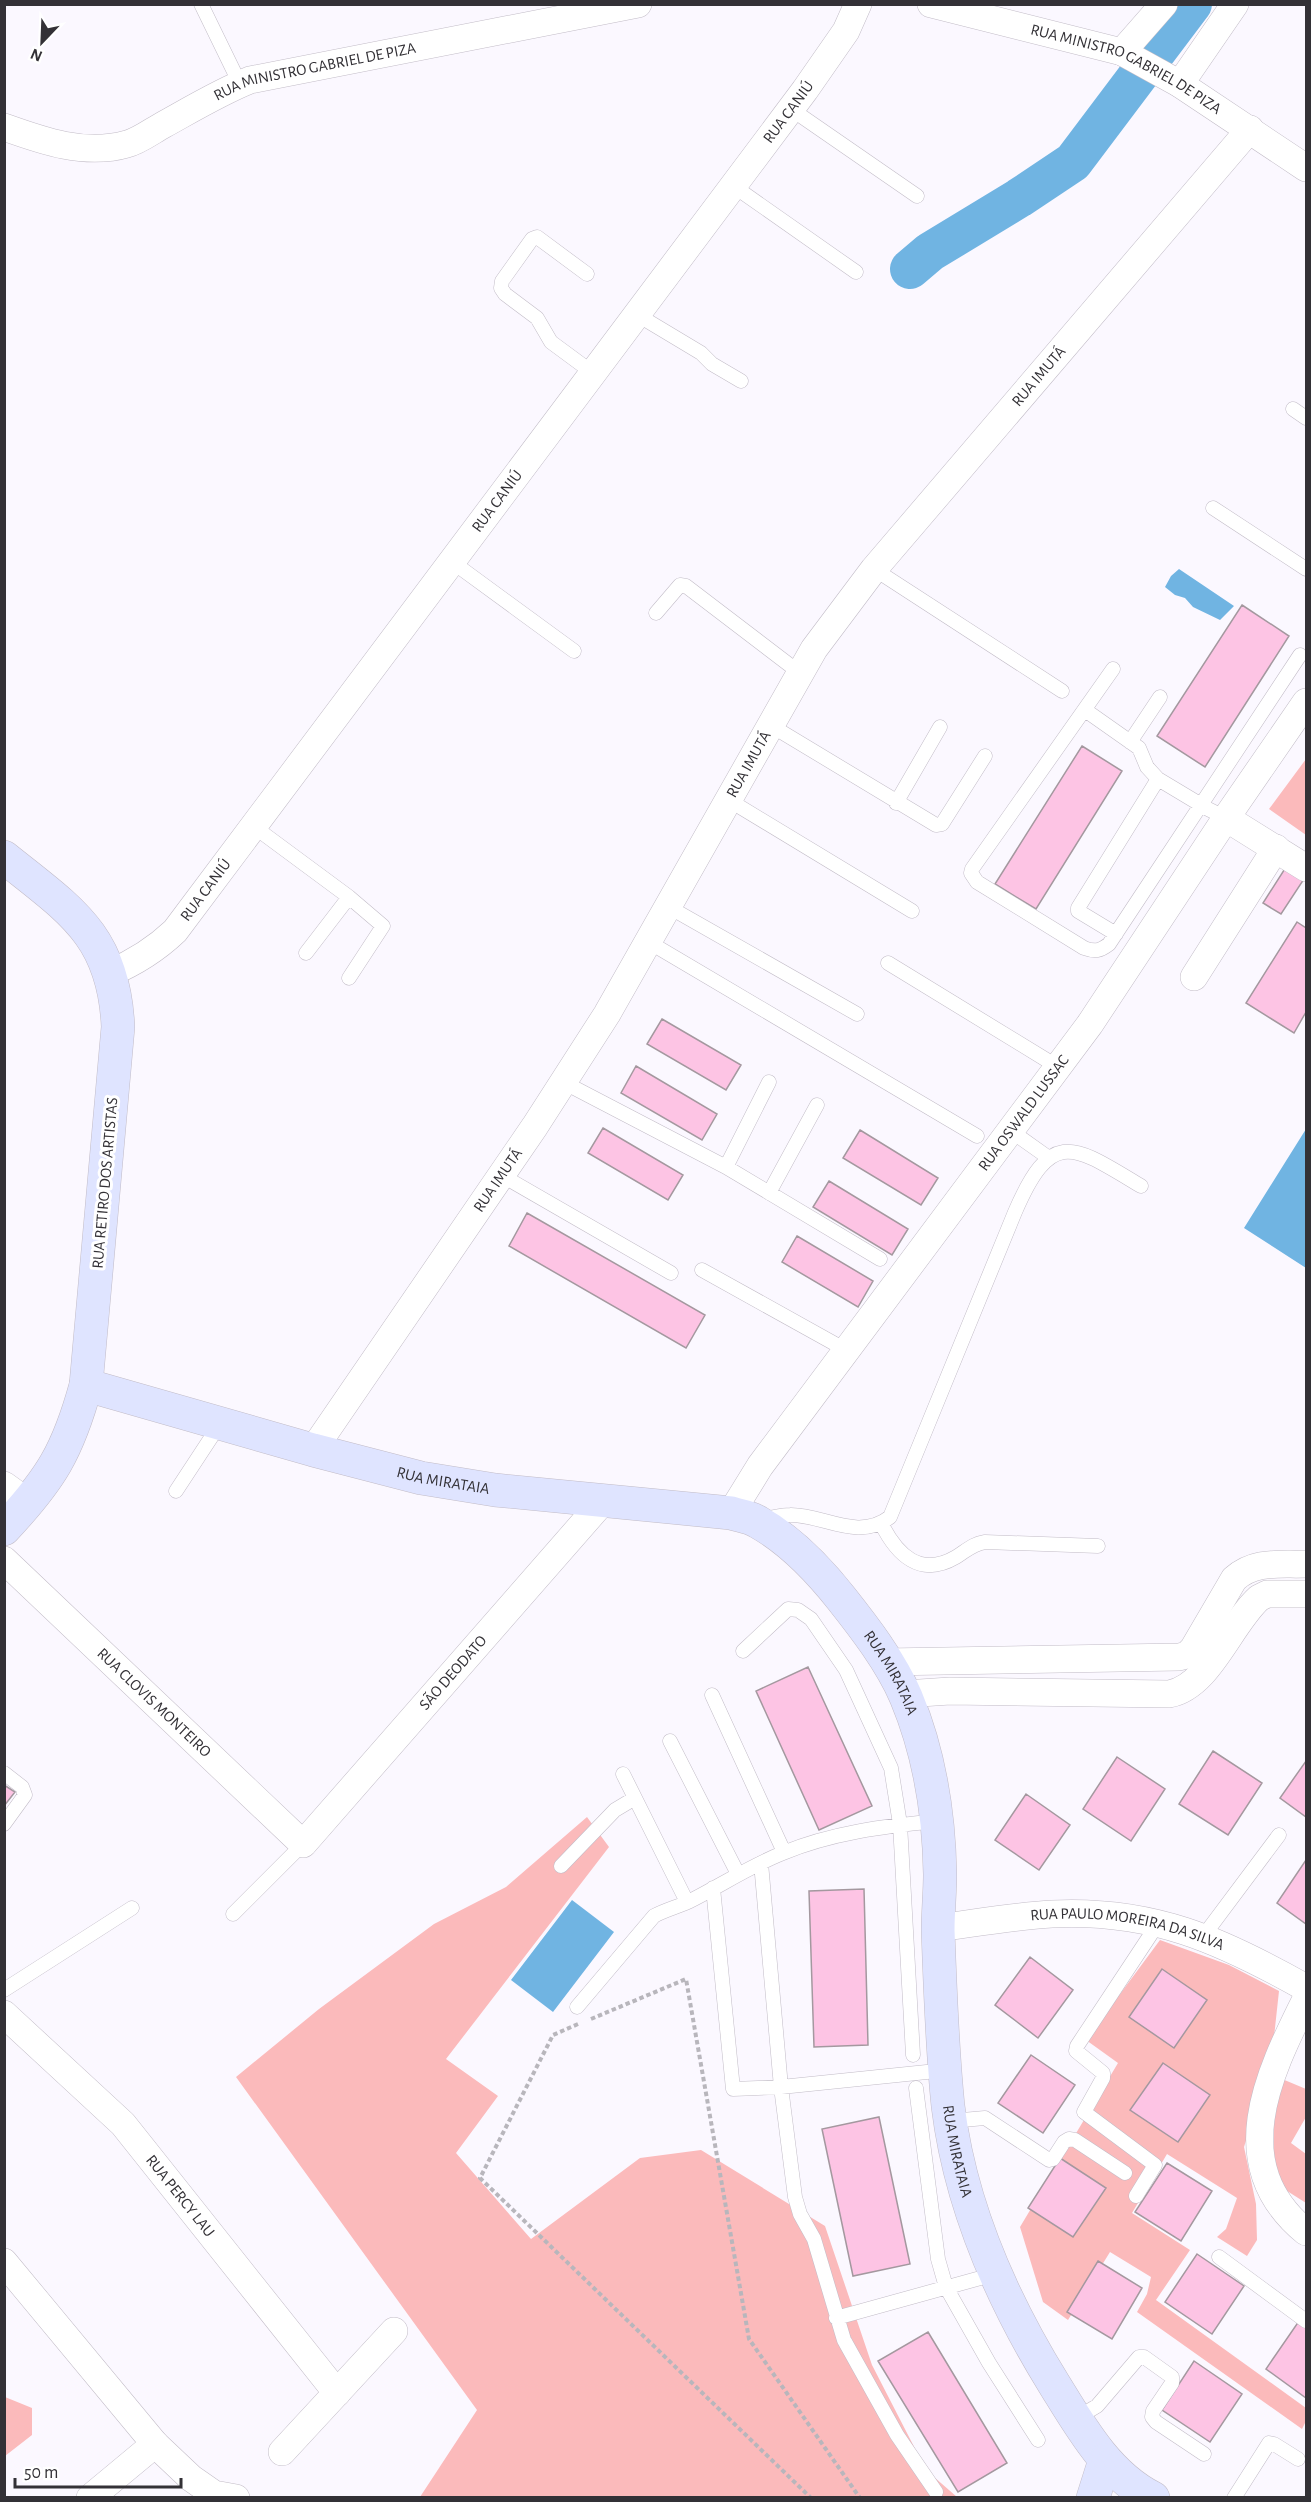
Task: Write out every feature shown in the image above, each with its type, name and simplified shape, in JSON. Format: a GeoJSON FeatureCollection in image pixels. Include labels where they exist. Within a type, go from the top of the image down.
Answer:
{"type":"FeatureCollection","features":[{"type":"Feature","properties":{"kind":"street","name":"RUA MINISTRO GABRIEL DE PIZA"},"geometry":{"type":"LineString","coordinates":[[4,127],[40,140],[73,147],[102,149],[128,144],[250,80],[602,8],[638,4]]}},
{"type":"Feature","properties":{"kind":"street","name":"RUA CANIÚ"},"geometry":{"type":"LineString","coordinates":[[110,973],[138,961],[156,949],[175,931],[791,109],[846,31],[858,4]]}},
{"type":"Feature","properties":{"kind":"street","name":"RUA MINISTRO GABRIEL DE PIZA"},"geometry":{"type":"LineString","coordinates":[[931,4],[1128,55],[1173,80],[1306,168]]}},
{"type":"Feature","properties":{"kind":"street"},"geometry":{"type":"LineString","coordinates":[[1128,55],[1164,4]]}},
{"type":"Feature","properties":{"kind":"street"},"geometry":{"type":"LineString","coordinates":[[1173,80],[1235,4]]}},
{"type":"Feature","properties":{"kind":"street","name":"RUA IMUTÁ"},"geometry":{"type":"LineString","coordinates":[[313,1450],[501,1175],[607,1014],[814,649],[874,569],[1250,129]]}},
{"type":"Feature","properties":{"kind":"street","name":"RUA OSWALD LUSSAC"},"geometry":{"type":"LineString","coordinates":[[743,1517],[760,1466],[1090,1024],[1192,845],[1226,818],[1306,702]]}},
{"type":"Feature","properties":{"kind":"street"},"geometry":{"type":"LineString","coordinates":[[1226,818],[1306,868]]}},
{"type":"Feature","properties":{"kind":"street"},"geometry":{"type":"LineString","coordinates":[[1194,977],[1276,848]]}},
{"type":"Feature","properties":{"kind":"street","name":"RUA RETIRO DOS ARTISTAS"},"geometry":{"type":"LineString","coordinates":[[4,857],[62,903],[99,947],[110,973],[117,1000],[118,1027],[86,1385],[74,1426],[61,1456],[47,1480],[17,1494],[4,1529]]}},
{"type":"Feature","properties":{"kind":"street","name":"RUA MIRATAIA"},"geometry":{"type":"LineString","coordinates":[[86,1385],[313,1450],[421,1478],[495,1490],[604,1500],[743,1517],[787,1542],[823,1576],[851,1611],[905,1694],[925,1749],[937,1821],[940,1874],[938,1928],[951,2121],[964,2187],[995,2274],[1045,2370],[1075,2419],[1105,2460],[1140,2491],[1153,2498]]}},
{"type":"Feature","properties":{"kind":"street","name":"SÃO DEODATO"},"geometry":{"type":"LineString","coordinates":[[303,1844],[604,1500]]}},
{"type":"Feature","properties":{"kind":"street","name":"RUA CLOVIS MONTEIRO"},"geometry":{"type":"LineString","coordinates":[[4,1560],[303,1844]]}},
{"type":"Feature","properties":{"kind":"street"},"geometry":{"type":"LineString","coordinates":[[886,1662],[1179,1657],[1187,1655],[1193,1649],[1234,1579],[1243,1570],[1258,1565],[1306,1564]]}},
{"type":"Feature","properties":{"kind":"street"},"geometry":{"type":"LineString","coordinates":[[905,1694],[950,1691],[1179,1693],[1195,1682],[1259,1598],[1267,1594],[1306,1594]]}},
{"type":"Feature","properties":{"kind":"street","name":"RUA PAULO MOREIRA DA SILVA"},"geometry":{"type":"LineString","coordinates":[[938,1928],[1051,1914],[1116,1915],[1159,1922],[1229,1946],[1306,1988]]}},
{"type":"Feature","properties":{"kind":"street"},"geometry":{"type":"LineString","coordinates":[[1306,1999],[1273,2070],[1259,2120],[1265,2174],[1273,2194],[1289,2218],[1306,2232]]}},
{"type":"Feature","properties":{"kind":"street","name":"RUA PERCY LAU"},"geometry":{"type":"LineString","coordinates":[[4,2014],[123,2124],[337,2393]]}},
{"type":"Feature","properties":{"kind":"street"},"geometry":{"type":"LineString","coordinates":[[4,2262],[155,2444],[191,2478],[214,2494],[236,2498]]}},
{"type":"Feature","properties":{"kind":"street"},"geometry":{"type":"LineString","coordinates":[[282,2452],[394,2331]]}},
{"type":"Feature","properties":{"kind":"street"},"geometry":{"type":"LineString","coordinates":[[90,2498],[155,2444]]}},
{"type":"Feature","properties":{"kind":"street"},"geometry":{"type":"LineString","coordinates":[[1093,2498],[1105,2460]]}},
{"type":"Feature","properties":{"kind":"lane"},"geometry":{"type":"LineString","coordinates":[[201,4],[240,84]]}},
{"type":"Feature","properties":{"kind":"lane"},"geometry":{"type":"LineString","coordinates":[[791,109],[918,196]]}},
{"type":"Feature","properties":{"kind":"lane"},"geometry":{"type":"LineString","coordinates":[[732,185],[856,272]]}},
{"type":"Feature","properties":{"kind":"lane"},"geometry":{"type":"LineString","coordinates":[[587,274],[537,237],[532,239],[508,272],[501,288],[505,294],[537,318],[551,342],[593,373]]}},
{"type":"Feature","properties":{"kind":"lane"},"geometry":{"type":"LineString","coordinates":[[636,314],[693,347],[712,364],[741,381]]}},
{"type":"Feature","properties":{"kind":"lane"},"geometry":{"type":"LineString","coordinates":[[1293,409],[1306,418]]}},
{"type":"Feature","properties":{"kind":"lane"},"geometry":{"type":"LineString","coordinates":[[1213,508],[1306,569]]}},
{"type":"Feature","properties":{"kind":"lane"},"geometry":{"type":"LineString","coordinates":[[451,561],[574,651]]}},
{"type":"Feature","properties":{"kind":"lane"},"geometry":{"type":"LineString","coordinates":[[874,569],[1062,691]]}},
{"type":"Feature","properties":{"kind":"lane"},"geometry":{"type":"LineString","coordinates":[[656,613],[675,588],[680,585],[686,586],[800,673]]}},
{"type":"Feature","properties":{"kind":"lane"},"geometry":{"type":"LineString","coordinates":[[1113,669],[971,873],[977,882],[1084,948],[1094,951],[1102,950],[1109,944],[1192,845],[1202,805],[1300,656]]}},
{"type":"Feature","properties":{"kind":"lane"},"geometry":{"type":"LineString","coordinates":[[1130,742],[1160,698]]}},
{"type":"Feature","properties":{"kind":"lane"},"geometry":{"type":"LineString","coordinates":[[1085,710],[1138,748],[1147,767],[1158,779],[1226,818]]}},
{"type":"Feature","properties":{"kind":"lane"},"geometry":{"type":"LineString","coordinates":[[770,724],[896,803],[936,825],[942,824],[985,756]]}},
{"type":"Feature","properties":{"kind":"lane"},"geometry":{"type":"LineString","coordinates":[[896,803],[940,727]]}},
{"type":"Feature","properties":{"kind":"lane"},"geometry":{"type":"LineString","coordinates":[[1116,934],[1078,911],[1078,908],[1158,779]]}},
{"type":"Feature","properties":{"kind":"lane"},"geometry":{"type":"LineString","coordinates":[[727,799],[912,911]]}},
{"type":"Feature","properties":{"kind":"lane"},"geometry":{"type":"LineString","coordinates":[[253,826],[349,897],[383,926],[349,978]]}},
{"type":"Feature","properties":{"kind":"lane"},"geometry":{"type":"LineString","coordinates":[[306,953],[349,897]]}},
{"type":"Feature","properties":{"kind":"lane"},"geometry":{"type":"LineString","coordinates":[[667,906],[857,1014]]}},
{"type":"Feature","properties":{"kind":"lane"},"geometry":{"type":"LineString","coordinates":[[648,941],[978,1136]]}},
{"type":"Feature","properties":{"kind":"lane"},"geometry":{"type":"LineString","coordinates":[[888,963],[1058,1067]]}},
{"type":"Feature","properties":{"kind":"lane"},"geometry":{"type":"LineString","coordinates":[[563,1082],[726,1167],[879,1259]]}},
{"type":"Feature","properties":{"kind":"lane"},"geometry":{"type":"LineString","coordinates":[[726,1167],[769,1082]]}},
{"type":"Feature","properties":{"kind":"lane"},"geometry":{"type":"LineString","coordinates":[[769,1193],[817,1105]]}},
{"type":"Feature","properties":{"kind":"lane"},"geometry":{"type":"LineString","coordinates":[[1011,1131],[1049,1158]]}},
{"type":"Feature","properties":{"kind":"lane"},"geometry":{"type":"LineString","coordinates":[[743,1517],[792,1515],[842,1527],[881,1523],[890,1517],[1035,1171],[1049,1158],[1069,1150],[1087,1155],[1141,1186]]}},
{"type":"Feature","properties":{"kind":"lane"},"geometry":{"type":"LineString","coordinates":[[501,1175],[671,1273]]}},
{"type":"Feature","properties":{"kind":"lane"},"geometry":{"type":"LineString","coordinates":[[702,1269],[846,1350]]}},
{"type":"Feature","properties":{"kind":"lane"},"geometry":{"type":"LineString","coordinates":[[176,1491],[220,1424]]}},
{"type":"Feature","properties":{"kind":"lane"},"geometry":{"type":"LineString","coordinates":[[881,1523],[890,1542],[906,1558],[919,1564],[936,1566],[975,1544],[985,1542],[1098,1546]]}},
{"type":"Feature","properties":{"kind":"lane"},"geometry":{"type":"LineString","coordinates":[[743,1651],[788,1609],[798,1610],[811,1619],[846,1670],[891,1768],[900,1824],[913,2055]]}},
{"type":"Feature","properties":{"kind":"lane"},"geometry":{"type":"LineString","coordinates":[[712,1695],[784,1852]]}},
{"type":"Feature","properties":{"kind":"lane"},"geometry":{"type":"LineString","coordinates":[[670,1742],[738,1874]]}},
{"type":"Feature","properties":{"kind":"lane"},"geometry":{"type":"LineString","coordinates":[[4,1773],[22,1786],[25,1795],[4,1824]]}},
{"type":"Feature","properties":{"kind":"lane"},"geometry":{"type":"LineString","coordinates":[[623,1774],[687,1902]]}},
{"type":"Feature","properties":{"kind":"lane"},"geometry":{"type":"LineString","coordinates":[[561,1866],[615,1810],[635,1798]]}},
{"type":"Feature","properties":{"kind":"lane"},"geometry":{"type":"LineString","coordinates":[[577,2007],[654,1916],[687,1902],[784,1852],[851,1833],[900,1824],[937,1821]]}},
{"type":"Feature","properties":{"kind":"lane"},"geometry":{"type":"LineString","coordinates":[[1202,1938],[1279,1835]]}},
{"type":"Feature","properties":{"kind":"lane"},"geometry":{"type":"LineString","coordinates":[[234,1914],[303,1844]]}},
{"type":"Feature","properties":{"kind":"lane"},"geometry":{"type":"LineString","coordinates":[[761,1863],[781,2087],[795,2197],[800,2214],[814,2239],[844,2340],[897,2435],[936,2492]]}},
{"type":"Feature","properties":{"kind":"lane"},"geometry":{"type":"LineString","coordinates":[[713,1888],[733,2089],[781,2087],[946,2070]]}},
{"type":"Feature","properties":{"kind":"lane"},"geometry":{"type":"LineString","coordinates":[[4,1990],[132,1908]]}},
{"type":"Feature","properties":{"kind":"lane"},"geometry":{"type":"LineString","coordinates":[[1136,2196],[1155,2164],[1084,2112],[1103,2078],[1103,2073],[1076,2051],[1077,2046],[1159,1922]]}},
{"type":"Feature","properties":{"kind":"lane"},"geometry":{"type":"LineString","coordinates":[[916,2088],[938,2259],[946,2287],[988,2363],[1038,2440]]}},
{"type":"Feature","properties":{"kind":"lane"},"geometry":{"type":"LineString","coordinates":[[951,2121],[985,2118],[1049,2160],[1064,2142],[1070,2139],[1075,2140],[1125,2173]]}},
{"type":"Feature","properties":{"kind":"lane"},"geometry":{"type":"LineString","coordinates":[[1219,2257],[1306,2321]]}},
{"type":"Feature","properties":{"kind":"lane"},"geometry":{"type":"LineString","coordinates":[[836,2318],[995,2274]]}},
{"type":"Feature","properties":{"kind":"lane"},"geometry":{"type":"LineString","coordinates":[[1075,2419],[1097,2406],[1139,2357],[1143,2357],[1172,2377],[1172,2383],[1153,2411],[1152,2417],[1204,2454]]}},
{"type":"Feature","properties":{"kind":"lane"},"geometry":{"type":"LineString","coordinates":[[1234,2498],[1269,2443],[1298,2459]]}},
{"type":"Feature","properties":{"kind":"path"},"geometry":{"type":"LineString","coordinates":[[811,2498],[480,2178],[553,2035],[686,1979],[749,2339],[860,2498]]}},
{"type":"Feature","properties":{"kind":"shaded area"},"geometry":{"type":"Polygon","coordinates":[[[1306,759],[1306,835],[1269,809],[1306,759]]]}},
{"type":"Feature","properties":{"kind":"shaded area"},"geometry":{"type":"Polygon","coordinates":[[[587,1817],[609,1847],[446,2059],[498,2096],[456,2153],[531,2239],[640,2158],[701,2150],[825,2226],[872,2365],[926,2470],[957,2497],[420,2497],[477,2410],[236,2077],[319,2009],[434,1924],[506,1887],[587,1817]]]}},
{"type":"Feature","properties":{"kind":"shaded area"},"geometry":{"type":"Polygon","coordinates":[[[1160,1940],[1229,1965],[1279,1991],[1274,2037],[1259,2099],[1244,2147],[1256,2204],[1257,2240],[1247,2256],[1217,2237],[1226,2229],[1237,2198],[1167,2154],[1132,2213],[1190,2250],[1156,2300],[1306,2408],[1306,2421],[1302,2429],[1137,2312],[1147,2294],[1151,2277],[1110,2252],[1068,2320],[1043,2302],[1020,2227],[1118,2063],[1086,2040],[1160,1940]]]}},
{"type":"Feature","properties":{"kind":"shaded area"},"geometry":{"type":"Polygon","coordinates":[[[1275,2076],[1306,2089],[1306,2117],[1291,2143],[1306,2154],[1306,2203],[1273,2182],[1275,2076]]]}},
{"type":"Feature","properties":{"kind":"shaded area"},"geometry":{"type":"Polygon","coordinates":[[[5,2397],[32,2408],[32,2435],[5,2456],[5,2397]]]}},
{"type":"Feature","properties":{"kind":"water"},"geometry":{"type":"Polygon","coordinates":[[[1179,569],[1234,606],[1220,620],[1193,607],[1185,598],[1175,595],[1165,587],[1171,576],[1179,569]]]}},
{"type":"Feature","properties":{"kind":"water"},"geometry":{"type":"Polygon","coordinates":[[[1306,1129],[1306,1268],[1244,1228],[1306,1129]]]}},
{"type":"Feature","properties":{"kind":"water"},"geometry":{"type":"Polygon","coordinates":[[[572,1900],[614,1932],[553,2012],[511,1980],[572,1900]]]}},
{"type":"Feature","properties":{"kind":"building"},"geometry":{"type":"Polygon","coordinates":[[[1242,605],[1289,636],[1205,767],[1157,736],[1242,605]]]}},
{"type":"Feature","properties":{"kind":"building"},"geometry":{"type":"Polygon","coordinates":[[[1082,746],[1122,771],[1036,909],[995,884],[1082,746]]]}},
{"type":"Feature","properties":{"kind":"building"},"geometry":{"type":"Polygon","coordinates":[[[1286,867],[1304,879],[1281,914],[1263,903],[1286,867]]]}},
{"type":"Feature","properties":{"kind":"building"},"geometry":{"type":"Polygon","coordinates":[[[1297,922],[1306,928],[1306,1012],[1294,1033],[1246,1003],[1297,922]]]}},
{"type":"Feature","properties":{"kind":"building"},"geometry":{"type":"Polygon","coordinates":[[[662,1019],[741,1065],[726,1090],[647,1044],[662,1019]]]}},
{"type":"Feature","properties":{"kind":"building"},"geometry":{"type":"Polygon","coordinates":[[[636,1066],[717,1114],[702,1140],[621,1093],[636,1066]]]}},
{"type":"Feature","properties":{"kind":"building"},"geometry":{"type":"Polygon","coordinates":[[[603,1128],[683,1175],[668,1200],[588,1153],[603,1128]]]}},
{"type":"Feature","properties":{"kind":"building"},"geometry":{"type":"Polygon","coordinates":[[[860,1130],[938,1178],[921,1205],[843,1158],[860,1130]]]}},
{"type":"Feature","properties":{"kind":"building"},"geometry":{"type":"Polygon","coordinates":[[[829,1181],[908,1229],[892,1255],[813,1207],[829,1181]]]}},
{"type":"Feature","properties":{"kind":"building"},"geometry":{"type":"Polygon","coordinates":[[[527,1213],[705,1315],[686,1348],[509,1246],[527,1213]]]}},
{"type":"Feature","properties":{"kind":"building"},"geometry":{"type":"Polygon","coordinates":[[[797,1236],[873,1281],[858,1307],[782,1262],[797,1236]]]}},
{"type":"Feature","properties":{"kind":"building"},"geometry":{"type":"Polygon","coordinates":[[[808,1667],[872,1806],[819,1830],[756,1691],[808,1667]]]}},
{"type":"Feature","properties":{"kind":"building"},"geometry":{"type":"Polygon","coordinates":[[[1213,1751],[1262,1783],[1228,1835],[1179,1804],[1213,1751]]]}},
{"type":"Feature","properties":{"kind":"building"},"geometry":{"type":"Polygon","coordinates":[[[1117,1757],[1165,1789],[1131,1841],[1083,1809],[1117,1757]]]}},
{"type":"Feature","properties":{"kind":"building"},"geometry":{"type":"Polygon","coordinates":[[[1306,1761],[1306,1817],[1280,1798],[1306,1761]]]}},
{"type":"Feature","properties":{"kind":"building"},"geometry":{"type":"Polygon","coordinates":[[[4,1785],[15,1792],[4,1806],[4,1785]]]}},
{"type":"Feature","properties":{"kind":"building"},"geometry":{"type":"Polygon","coordinates":[[[1026,1794],[1070,1825],[1039,1870],[995,1840],[1026,1794]]]}},
{"type":"Feature","properties":{"kind":"building"},"geometry":{"type":"Polygon","coordinates":[[[1306,1860],[1306,1924],[1277,1903],[1306,1860]]]}},
{"type":"Feature","properties":{"kind":"building"},"geometry":{"type":"Polygon","coordinates":[[[864,1889],[868,2045],[814,2047],[809,1891],[864,1889]]]}},
{"type":"Feature","properties":{"kind":"building"},"geometry":{"type":"Polygon","coordinates":[[[1030,1957],[1073,1990],[1038,2038],[995,2005],[1030,1957]]]}},
{"type":"Feature","properties":{"kind":"building"},"geometry":{"type":"Polygon","coordinates":[[[1162,1969],[1207,2000],[1174,2048],[1129,2017],[1162,1969]]]}},
{"type":"Feature","properties":{"kind":"building"},"geometry":{"type":"Polygon","coordinates":[[[1031,2055],[1075,2085],[1043,2133],[998,2103],[1031,2055]]]}},
{"type":"Feature","properties":{"kind":"building"},"geometry":{"type":"Polygon","coordinates":[[[1163,2063],[1210,2095],[1178,2142],[1130,2110],[1163,2063]]]}},
{"type":"Feature","properties":{"kind":"building"},"geometry":{"type":"Polygon","coordinates":[[[879,2117],[910,2264],[853,2276],[822,2129],[879,2117]]]}},
{"type":"Feature","properties":{"kind":"building"},"geometry":{"type":"Polygon","coordinates":[[[1060,2158],[1106,2188],[1073,2237],[1028,2208],[1060,2158]]]}},
{"type":"Feature","properties":{"kind":"building"},"geometry":{"type":"Polygon","coordinates":[[[1167,2163],[1212,2191],[1181,2241],[1135,2212],[1167,2163]]]}},
{"type":"Feature","properties":{"kind":"building"},"geometry":{"type":"Polygon","coordinates":[[[1197,2254],[1244,2286],[1212,2334],[1165,2302],[1197,2254]]]}},
{"type":"Feature","properties":{"kind":"building"},"geometry":{"type":"Polygon","coordinates":[[[1098,2261],[1142,2288],[1112,2339],[1067,2312],[1098,2261]]]}},
{"type":"Feature","properties":{"kind":"building"},"geometry":{"type":"Polygon","coordinates":[[[1299,2321],[1306,2326],[1306,2398],[1266,2369],[1299,2321]]]}},
{"type":"Feature","properties":{"kind":"building"},"geometry":{"type":"Polygon","coordinates":[[[928,2332],[1007,2463],[958,2492],[878,2361],[928,2332]]]}},
{"type":"Feature","properties":{"kind":"building"},"geometry":{"type":"Polygon","coordinates":[[[1194,2361],[1242,2394],[1210,2442],[1162,2410],[1194,2361]]]}},
{"type":"Feature","properties":{"kind":"waterway"},"geometry":{"type":"LineString","coordinates":[[910,269],[930,252],[1073,162],[1192,4]]}}]}
